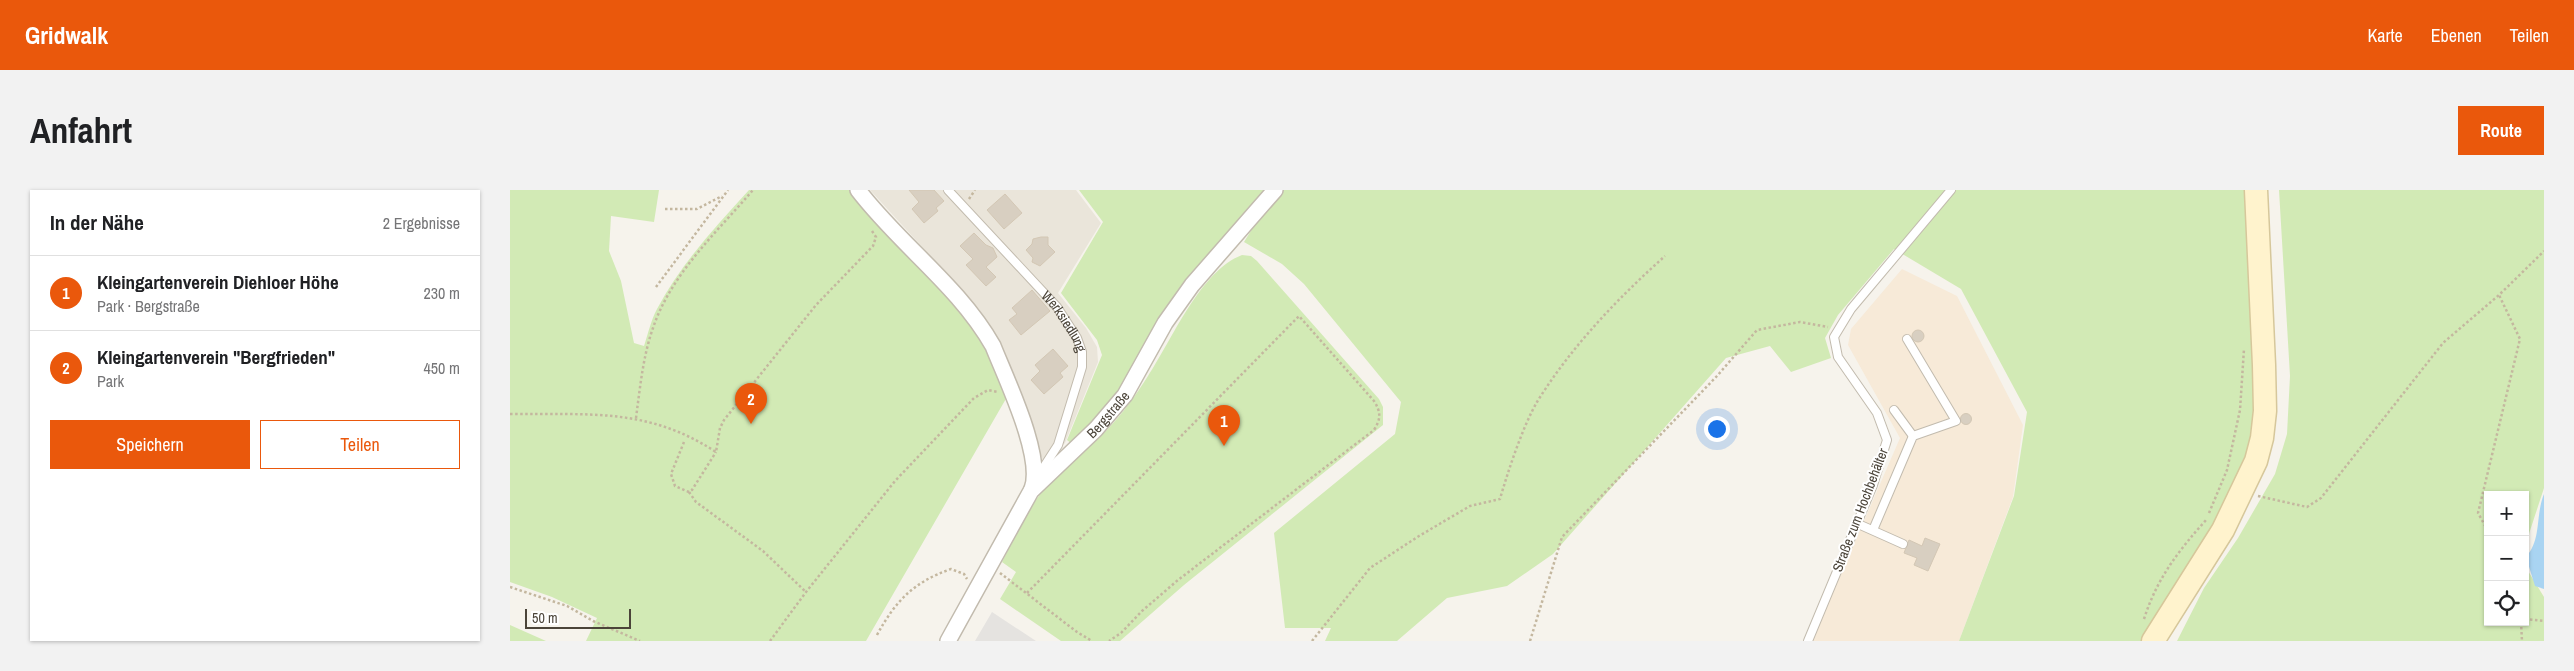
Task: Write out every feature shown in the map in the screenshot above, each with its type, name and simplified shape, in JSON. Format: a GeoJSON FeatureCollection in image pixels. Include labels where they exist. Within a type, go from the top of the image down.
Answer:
{"type":"FeatureCollection","features":[{"type":"Feature","properties":{"kind":"main road"},"geometry":{"type":"LineString","coordinates":[[2147,633],[2223,530],[2256,461],[2262,438],[2265,411],[2256,190]]}},
{"type":"Feature","properties":{"kind":"street"},"geometry":{"type":"LineString","coordinates":[[858,190],[979,322],[993,346],[1033,456],[1033,486]]}},
{"type":"Feature","properties":{"kind":"street","name":"Bergstraße"},"geometry":{"type":"LineString","coordinates":[[948,641],[1033,486],[1096,429],[1126,395],[1165,323],[1192,285],[1274,190]]}},
{"type":"Feature","properties":{"kind":"lane","name":"Werksiedlung"},"geometry":{"type":"LineString","coordinates":[[948,190],[1057,307],[1070,326],[1082,352],[1081,375],[1058,445],[1033,486]]}},
{"type":"Feature","properties":{"kind":"lane"},"geometry":{"type":"LineString","coordinates":[[1838,329],[1851,309],[1951,190]]}},
{"type":"Feature","properties":{"kind":"lane","name":"Straße zum Hochbehälter"},"geometry":{"type":"LineString","coordinates":[[1808,641],[1856,524],[1887,440],[1877,414],[1838,357],[1834,338],[1838,329]]}},
{"type":"Feature","properties":{"kind":"lane"},"geometry":{"type":"LineString","coordinates":[[1872,530],[1913,436],[1956,421],[1907,339]]}},
{"type":"Feature","properties":{"kind":"lane"},"geometry":{"type":"LineString","coordinates":[[1894,410],[1913,436]]}},
{"type":"Feature","properties":{"kind":"lane"},"geometry":{"type":"LineString","coordinates":[[1856,524],[1903,544]]}},
{"type":"Feature","properties":{"kind":"path"},"geometry":{"type":"LineString","coordinates":[[656,287],[728,190]]}},
{"type":"Feature","properties":{"kind":"path"},"geometry":{"type":"LineString","coordinates":[[636,418],[647,348],[659,313],[675,285],[698,253],[753,190]]}},
{"type":"Feature","properties":{"kind":"path"},"geometry":{"type":"LineString","coordinates":[[665,209],[697,209],[724,195]]}},
{"type":"Feature","properties":{"kind":"path"},"geometry":{"type":"LineString","coordinates":[[689,492],[716,452],[720,428],[729,414],[816,305],[873,246],[876,237],[870,229]]}},
{"type":"Feature","properties":{"kind":"path"},"geometry":{"type":"LineString","coordinates":[[2242,493],[2307,507],[2321,498],[2443,343],[2499,295],[2544,251]]}},
{"type":"Feature","properties":{"kind":"path"},"geometry":{"type":"LineString","coordinates":[[1312,641],[1370,568],[1470,506],[1500,498],[1536,403],[1584,337],[1665,256]]}},
{"type":"Feature","properties":{"kind":"path"},"geometry":{"type":"LineString","coordinates":[[2484,524],[2478,513],[2520,339],[2499,295]]}},
{"type":"Feature","properties":{"kind":"path"},"geometry":{"type":"LineString","coordinates":[[1027,592],[1299,316],[1374,401],[1380,416],[1374,430],[1178,580],[1142,611],[1121,633],[1108,641]]}},
{"type":"Feature","properties":{"kind":"path"},"geometry":{"type":"LineString","coordinates":[[1530,641],[1562,537],[1717,376],[1757,330],[1800,322],[1838,329]]}},
{"type":"Feature","properties":{"kind":"path"},"geometry":{"type":"LineString","coordinates":[[2147,633],[2150,600],[2176,553],[2207,519],[2227,470],[2240,410],[2244,347]]}},
{"type":"Feature","properties":{"kind":"path"},"geometry":{"type":"LineString","coordinates":[[770,641],[806,592],[895,481],[974,398],[988,390],[1013,398]]}},
{"type":"Feature","properties":{"kind":"path"},"geometry":{"type":"LineString","coordinates":[[510,414],[636,418],[676,430],[716,452]]}},
{"type":"Feature","properties":{"kind":"path"},"geometry":{"type":"LineString","coordinates":[[684,442],[671,474],[675,486],[689,492],[696,502],[763,551],[806,592]]}},
{"type":"Feature","properties":{"kind":"path"},"geometry":{"type":"LineString","coordinates":[[878,634],[887,617],[900,600],[916,585],[935,575],[951,569],[964,574],[974,592]]}},
{"type":"Feature","properties":{"kind":"path"},"geometry":{"type":"LineString","coordinates":[[1012,582],[1077,632],[1092,641]]}},
{"type":"Feature","properties":{"kind":"path"},"geometry":{"type":"LineString","coordinates":[[510,586],[568,606],[593,622],[640,641]]}},
{"type":"Feature","properties":{"kind":"path"},"geometry":{"type":"LineString","coordinates":[[2529,620],[2544,621]]}},
{"type":"Feature","properties":{"kind":"path"},"geometry":{"type":"LineString","coordinates":[[2521,626],[2522,641]]}},
{"type":"Feature","properties":{"kind":"shaded area"},"geometry":{"type":"Polygon","coordinates":[[[870,190],[1076,190],[1101,223],[1058,293],[1086,328],[1097,347],[1098,362],[1065,443],[1044,464],[1003,352],[979,309],[870,190]]]}},
{"type":"Feature","properties":{"kind":"shaded area"},"geometry":{"type":"Polygon","coordinates":[[[1902,269],[1957,296],[2023,425],[2013,497],[1959,641],[1812,641],[1900,438],[1848,345],[1851,329],[1902,269]]]}},
{"type":"Feature","properties":{"kind":"shaded area"},"geometry":{"type":"Polygon","coordinates":[[[992,612],[1036,641],[975,641],[992,612]]]}},
{"type":"Feature","properties":{"kind":"green space"},"geometry":{"type":"Polygon","coordinates":[[[510,190],[659,190],[654,222],[611,216],[609,251],[621,281],[634,343],[644,346],[651,322],[666,292],[711,232],[749,190],[852,190],[968,316],[988,349],[1007,397],[866,641],[586,641],[597,618],[552,597],[510,582],[510,190]]]}},
{"type":"Feature","properties":{"kind":"green space"},"geometry":{"type":"Polygon","coordinates":[[[1079,190],[1266,190],[1121,391],[1094,423],[1072,444],[1067,440],[1102,355],[1097,340],[1061,293],[1103,222],[1079,190]]]}},
{"type":"Feature","properties":{"kind":"green space"},"geometry":{"type":"Polygon","coordinates":[[[1283,190],[2259,190],[2268,430],[2158,641],[1959,641],[2014,496],[2027,412],[1961,289],[1894,249],[1838,315],[1825,338],[1831,358],[1791,372],[1770,346],[1726,358],[1553,554],[1507,586],[1447,598],[1397,641],[1325,641],[1331,628],[1285,628],[1274,533],[1395,434],[1401,402],[1304,284],[1282,264],[1244,242],[1257,221],[1283,190]]]}},
{"type":"Feature","properties":{"kind":"green space"},"geometry":{"type":"Polygon","coordinates":[[[2279,190],[2544,190],[2544,488],[2529,534],[2529,491],[2484,491],[2484,626],[2529,626],[2529,573],[2544,597],[2544,641],[2177,641],[2204,588],[2238,538],[2275,474],[2287,434],[2290,376],[2279,190]]]}},
{"type":"Feature","properties":{"kind":"green space"},"geometry":{"type":"Polygon","coordinates":[[[1242,255],[1251,256],[1257,261],[1379,399],[1383,407],[1383,425],[1184,585],[1120,641],[1061,641],[1000,599],[1016,572],[1002,562],[1024,518],[1040,494],[1107,430],[1129,404],[1200,291],[1227,263],[1242,255]]]}},
{"type":"Feature","properties":{"kind":"green space"},"geometry":{"type":"Polygon","coordinates":[[[510,625],[546,641],[510,641],[510,625]]]}},
{"type":"Feature","properties":{"kind":"water"},"geometry":{"type":"Polygon","coordinates":[[[2544,494],[2544,589],[2535,586],[2529,567],[2529,553],[2536,535],[2544,494]]]}},
{"type":"Feature","properties":{"kind":"building"},"geometry":{"type":"Polygon","coordinates":[[[909,190],[934,190],[944,201],[936,208],[938,211],[924,223],[912,209],[919,202],[909,190]]]}},
{"type":"Feature","properties":{"kind":"building"},"geometry":{"type":"Polygon","coordinates":[[[1005,194],[1022,213],[1004,229],[987,210],[1005,194]]]}},
{"type":"Feature","properties":{"kind":"building"},"geometry":{"type":"Polygon","coordinates":[[[974,233],[986,245],[993,248],[997,257],[986,267],[996,277],[986,286],[966,265],[973,259],[960,246],[974,233]]]}},
{"type":"Feature","properties":{"kind":"building"},"geometry":{"type":"Polygon","coordinates":[[[1048,237],[1048,245],[1055,252],[1040,266],[1032,262],[1033,258],[1026,250],[1032,244],[1033,239],[1048,237]]]}},
{"type":"Feature","properties":{"kind":"building"},"geometry":{"type":"Polygon","coordinates":[[[1032,290],[1050,311],[1021,335],[1009,320],[1017,314],[1012,308],[1032,290]]]}},
{"type":"Feature","properties":{"kind":"building"},"geometry":{"type":"Polygon","coordinates":[[[1918,330],[1924,336],[1918,342],[1912,336],[1918,330]]]}},
{"type":"Feature","properties":{"kind":"building"},"geometry":{"type":"Polygon","coordinates":[[[1053,349],[1068,366],[1060,373],[1063,377],[1044,394],[1031,380],[1040,371],[1035,365],[1053,349]]]}},
{"type":"Feature","properties":{"kind":"building"},"geometry":{"type":"Polygon","coordinates":[[[1966,413],[1972,419],[1966,425],[1960,419],[1966,413]]]}},
{"type":"Feature","properties":{"kind":"building"},"geometry":{"type":"Polygon","coordinates":[[[1925,538],[1940,544],[1928,571],[1914,565],[1917,558],[1904,553],[1909,540],[1922,546],[1925,538]]]}},
{"type":"Feature","properties":{"kind":"place","name":"Kleingartenverein \"Bergfrieden\""},"geometry":{"type":"Point","coordinates":[751,424]}},
{"type":"Feature","properties":{"kind":"place","name":"Kleingartenverein Diehloer Höhe"},"geometry":{"type":"Point","coordinates":[1224,446]}}]}
